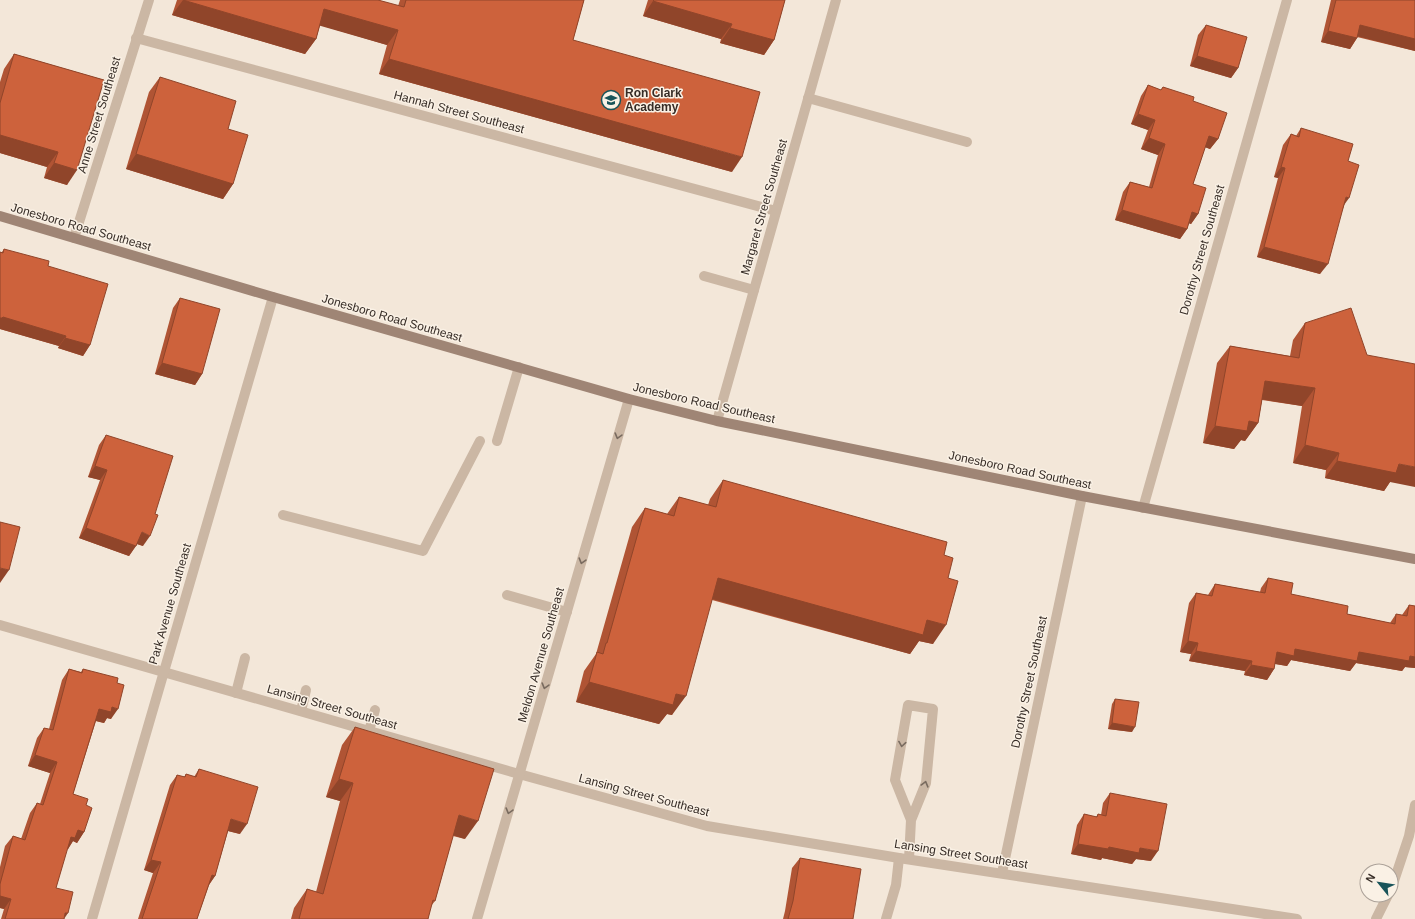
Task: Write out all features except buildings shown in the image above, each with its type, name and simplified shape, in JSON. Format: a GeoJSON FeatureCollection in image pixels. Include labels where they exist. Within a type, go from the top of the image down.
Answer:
{"type":"FeatureCollection","features":[{"type":"Feature","properties":{"kind":"main road","name":"Jonesboro Road Southeast"},"geometry":{"type":"LineString","coordinates":[[0,216],[273,297],[629,399],[717,421],[1082,496],[1415,559]]}},
{"type":"Feature","properties":{"kind":"street","name":"Anne Street Southeast"},"geometry":{"type":"LineString","coordinates":[[74,238],[149,0]]}},
{"type":"Feature","properties":{"kind":"street","name":"Margaret Street Southeast"},"geometry":{"type":"LineString","coordinates":[[717,421],[836,0]]}},
{"type":"Feature","properties":{"kind":"street","name":"Dorothy Street Southeast"},"geometry":{"type":"LineString","coordinates":[[1143,508],[1287,0]]}},
{"type":"Feature","properties":{"kind":"street","name":"Hannah Street Southeast"},"geometry":{"type":"LineString","coordinates":[[136,38],[776,211]]}},
{"type":"Feature","properties":{"kind":"street"},"geometry":{"type":"LineString","coordinates":[[808,98],[967,142]]}},
{"type":"Feature","properties":{"kind":"street"},"geometry":{"type":"LineString","coordinates":[[704,276],[754,290]]}},
{"type":"Feature","properties":{"kind":"street","name":"Park Avenue Southeast"},"geometry":{"type":"LineString","coordinates":[[92,919],[273,297]]}},
{"type":"Feature","properties":{"kind":"street"},"geometry":{"type":"LineString","coordinates":[[497,441],[519,367]]}},
{"type":"Feature","properties":{"kind":"street","name":"Meldon Avenue Southeast"},"geometry":{"type":"LineString","coordinates":[[477,919],[629,399]]}},
{"type":"Feature","properties":{"kind":"street"},"geometry":{"type":"LineString","coordinates":[[283,514],[423,551],[480,440]]}},
{"type":"Feature","properties":{"kind":"street","name":"Dorothy Street Southeast"},"geometry":{"type":"LineString","coordinates":[[1002,873],[1082,496]]}},
{"type":"Feature","properties":{"kind":"street"},"geometry":{"type":"LineString","coordinates":[[508,595],[567,612]]}},
{"type":"Feature","properties":{"kind":"street","name":"Lansing Street Southeast"},"geometry":{"type":"LineString","coordinates":[[0,625],[519,774],[707,826],[899,858],[1297,919]]}},
{"type":"Feature","properties":{"kind":"street"},"geometry":{"type":"LineString","coordinates":[[236,693],[245,658]]}},
{"type":"Feature","properties":{"kind":"street"},"geometry":{"type":"LineString","coordinates":[[301,711],[306,690]]}},
{"type":"Feature","properties":{"kind":"street"},"geometry":{"type":"LineString","coordinates":[[909,859],[911,820],[926,783],[933,709],[908,705],[895,780],[911,820]]}},
{"type":"Feature","properties":{"kind":"street"},"geometry":{"type":"LineString","coordinates":[[369,731],[376,710]]}},
{"type":"Feature","properties":{"kind":"street"},"geometry":{"type":"LineString","coordinates":[[1399,866],[1409,836],[1415,805]]}},
{"type":"Feature","properties":{"kind":"street"},"geometry":{"type":"LineString","coordinates":[[886,919],[896,885],[899,858]]}},
{"type":"Feature","properties":{"kind":"street"},"geometry":{"type":"LineString","coordinates":[[1376,919],[1384,903]]}},
{"type":"Feature","properties":{"kind":"place","name":"Ron Clark Academy"},"geometry":{"type":"Point","coordinates":[611,100]}}]}
